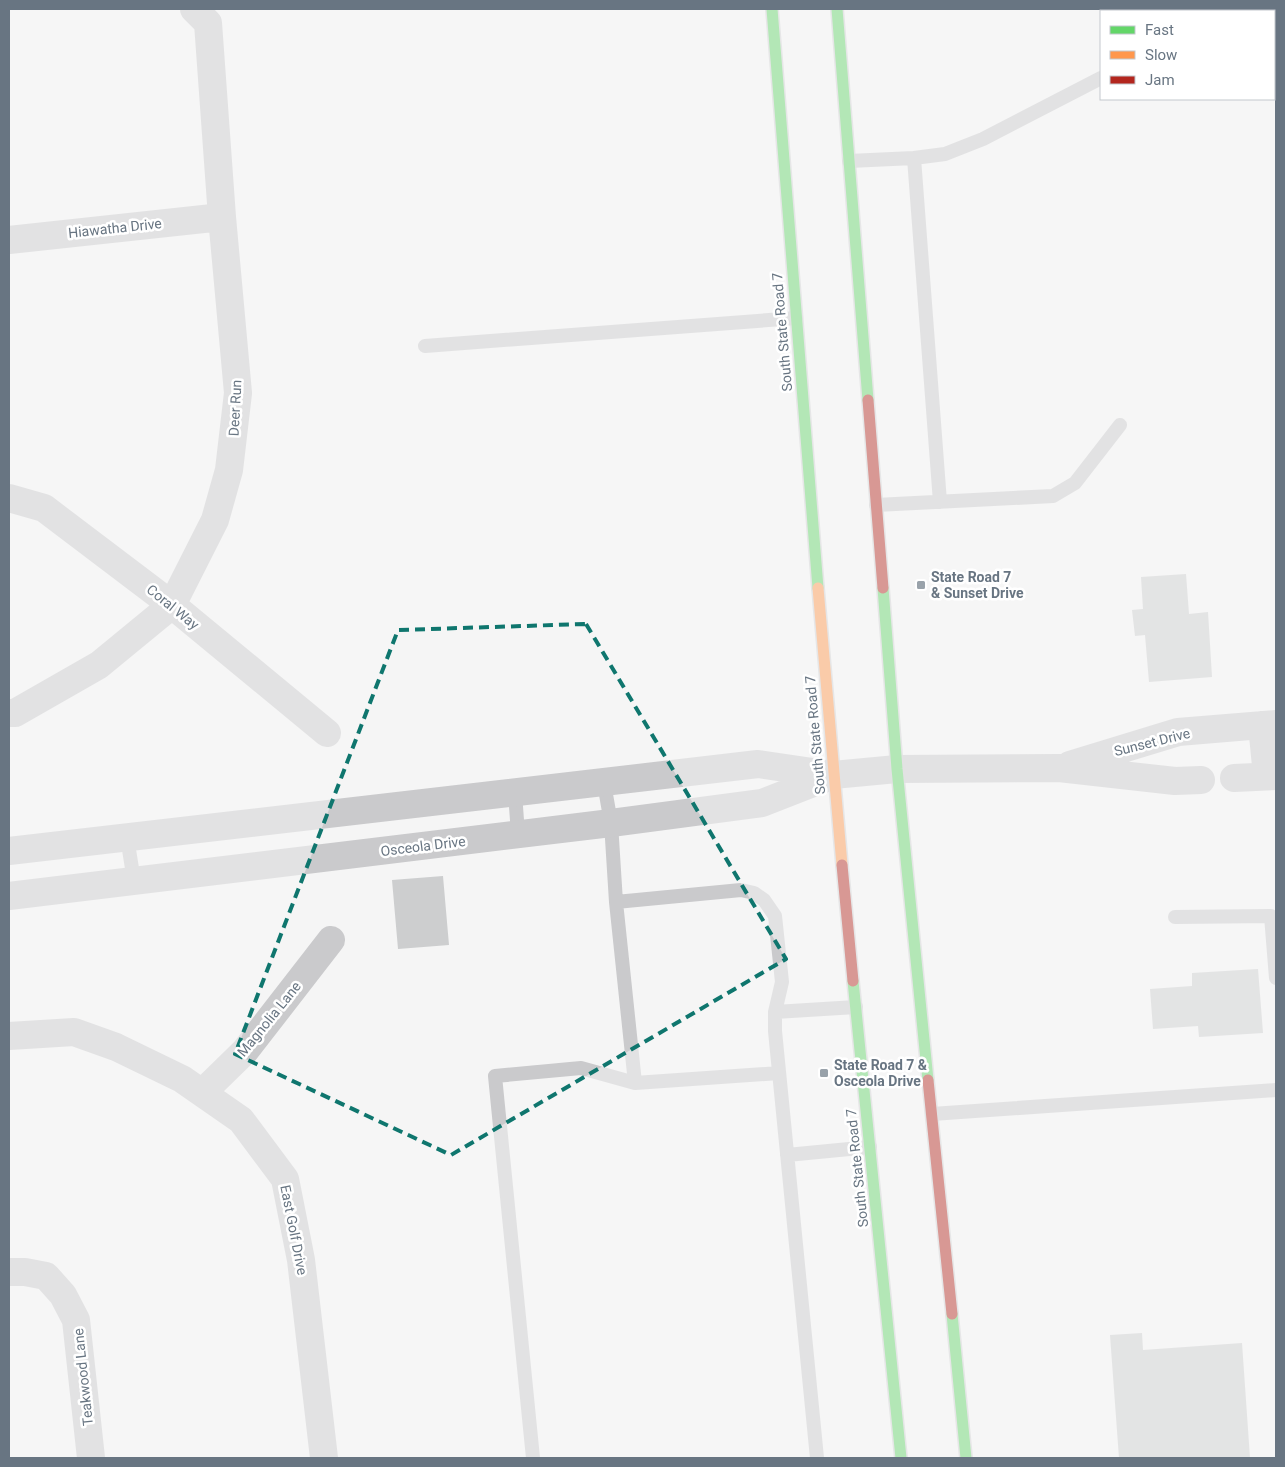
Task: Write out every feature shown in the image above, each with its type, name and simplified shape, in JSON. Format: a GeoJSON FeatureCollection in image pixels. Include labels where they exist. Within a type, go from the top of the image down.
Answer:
{"type":"FeatureCollection","features":[{"type":"Feature","properties":{"kind":"main road","name":"South State Road 7"},"geometry":{"type":"LineString","coordinates":[[772,9],[833,775],[901,1458]]}},
{"type":"Feature","properties":{"kind":"main road"},"geometry":{"type":"LineString","coordinates":[[837,9],[897,769],[966,1458]]}},
{"type":"Feature","properties":{"kind":"street","name":"Deer Run"},"geometry":{"type":"LineString","coordinates":[[9,713],[14,713],[99,665],[172,605],[215,520],[229,470],[238,393],[222,217],[208,23],[194,9]]}},
{"type":"Feature","properties":{"kind":"street","name":"Hiawatha Drive"},"geometry":{"type":"LineString","coordinates":[[9,240],[222,217]]}},
{"type":"Feature","properties":{"kind":"street","name":"Coral Way"},"geometry":{"type":"LineString","coordinates":[[9,498],[44,508],[172,605],[327,733]]}},
{"type":"Feature","properties":{"kind":"street","name":"Sunset Drive"},"geometry":{"type":"LineString","coordinates":[[1059,768],[1178,732],[1269,725]]}},
{"type":"Feature","properties":{"kind":"street"},"geometry":{"type":"LineString","coordinates":[[1234,778],[1271,776],[1269,725]]}},
{"type":"Feature","properties":{"kind":"street","name":"Osceola Drive"},"geometry":{"type":"LineString","coordinates":[[9,851],[758,764],[833,775],[897,769]]}},
{"type":"Feature","properties":{"kind":"street","name":"Sunset Drive"},"geometry":{"type":"LineString","coordinates":[[897,769],[1059,768],[1175,781],[1202,780]]}},
{"type":"Feature","properties":{"kind":"street","name":"Osceola Drive"},"geometry":{"type":"LineString","coordinates":[[9,896],[762,803],[833,775]]}},
{"type":"Feature","properties":{"kind":"street","name":"Magnolia Lane"},"geometry":{"type":"LineString","coordinates":[[202,1093],[245,1051],[331,940]]}},
{"type":"Feature","properties":{"kind":"street","name":"East Golf Drive"},"geometry":{"type":"LineString","coordinates":[[9,1036],[74,1032],[116,1047],[182,1079],[241,1120],[285,1180],[301,1260],[324,1458]]}},
{"type":"Feature","properties":{"kind":"street","name":"Teakwood Lane"},"geometry":{"type":"LineString","coordinates":[[9,1272],[25,1272],[46,1276],[63,1295],[76,1320],[91,1458]]}},
{"type":"Feature","properties":{"kind":"lane"},"geometry":{"type":"LineString","coordinates":[[849,161],[914,158],[945,154],[983,139],[1100,79]]}},
{"type":"Feature","properties":{"kind":"lane"},"geometry":{"type":"LineString","coordinates":[[914,158],[940,502]]}},
{"type":"Feature","properties":{"kind":"lane"},"geometry":{"type":"LineString","coordinates":[[425,346],[796,318]]}},
{"type":"Feature","properties":{"kind":"lane"},"geometry":{"type":"LineString","coordinates":[[876,505],[1054,496],[1075,483],[1120,425]]}},
{"type":"Feature","properties":{"kind":"lane"},"geometry":{"type":"LineString","coordinates":[[604,783],[611,823],[616,902],[635,1083]]}},
{"type":"Feature","properties":{"kind":"lane"},"geometry":{"type":"LineString","coordinates":[[514,793],[518,834]]}},
{"type":"Feature","properties":{"kind":"lane"},"geometry":{"type":"LineString","coordinates":[[127,837],[134,881]]}},
{"type":"Feature","properties":{"kind":"lane"},"geometry":{"type":"LineString","coordinates":[[616,902],[741,890],[754,893],[764,900],[775,916],[782,982],[775,1012],[779,1073],[817,1458]]}},
{"type":"Feature","properties":{"kind":"lane"},"geometry":{"type":"LineString","coordinates":[[1175,917],[1271,916],[1276,978]]}},
{"type":"Feature","properties":{"kind":"lane"},"geometry":{"type":"LineString","coordinates":[[775,1012],[856,1007]]}},
{"type":"Feature","properties":{"kind":"lane"},"geometry":{"type":"LineString","coordinates":[[533,1458],[495,1076],[581,1068],[635,1083],[779,1073]]}},
{"type":"Feature","properties":{"kind":"lane"},"geometry":{"type":"LineString","coordinates":[[932,1114],[1276,1090]]}},
{"type":"Feature","properties":{"kind":"lane"},"geometry":{"type":"LineString","coordinates":[[787,1155],[870,1147]]}},
{"type":"Feature","properties":{"kind":"highlighted area"},"geometry":{"type":"Polygon","coordinates":[[[586,624],[786,959],[451,1155],[235,1054],[398,630],[586,624]]]}},
{"type":"Feature","properties":{"kind":"building"},"geometry":{"type":"Polygon","coordinates":[[[1186,574],[1189,614],[1208,612],[1212,677],[1149,682],[1145,635],[1135,636],[1132,610],[1143,609],[1141,577],[1186,574]]]}},
{"type":"Feature","properties":{"kind":"building"},"geometry":{"type":"Polygon","coordinates":[[[443,876],[449,945],[398,949],[392,880],[443,876]]]}},
{"type":"Feature","properties":{"kind":"building"},"geometry":{"type":"Polygon","coordinates":[[[1258,969],[1263,1033],[1199,1037],[1198,1026],[1153,1029],[1150,989],[1192,986],[1192,973],[1258,969]]]}},
{"type":"Feature","properties":{"kind":"building"},"geometry":{"type":"Polygon","coordinates":[[[1142,1333],[1143,1350],[1242,1343],[1250,1458],[1119,1458],[1110,1335],[1142,1333]]]}},
{"type":"Feature","properties":{"kind":"traffic: fast"},"geometry":{"type":"LineString","coordinates":[[772,9],[818,588]]}},
{"type":"Feature","properties":{"kind":"traffic: fast"},"geometry":{"type":"LineString","coordinates":[[837,9],[868,400]]}},
{"type":"Feature","properties":{"kind":"traffic: fast"},"geometry":{"type":"LineString","coordinates":[[883,588],[897,769],[928,1080]]}},
{"type":"Feature","properties":{"kind":"traffic: fast"},"geometry":{"type":"LineString","coordinates":[[853,981],[901,1458]]}},
{"type":"Feature","properties":{"kind":"traffic: fast"},"geometry":{"type":"LineString","coordinates":[[952,1314],[966,1458]]}},
{"type":"Feature","properties":{"kind":"traffic: slow"},"geometry":{"type":"LineString","coordinates":[[818,588],[842,865]]}},
{"type":"Feature","properties":{"kind":"traffic: jam"},"geometry":{"type":"LineString","coordinates":[[868,400],[883,588]]}},
{"type":"Feature","properties":{"kind":"traffic: jam"},"geometry":{"type":"LineString","coordinates":[[842,865],[853,981]]}},
{"type":"Feature","properties":{"kind":"traffic: jam"},"geometry":{"type":"LineString","coordinates":[[928,1080],[952,1314]]}},
{"type":"Feature","properties":{"kind":"place","name":"State Road 7 & Sunset Drive"},"geometry":{"type":"Point","coordinates":[921,585]}},
{"type":"Feature","properties":{"kind":"place","name":"State Road 7 & Osceola Drive"},"geometry":{"type":"Point","coordinates":[824,1073]}}]}
